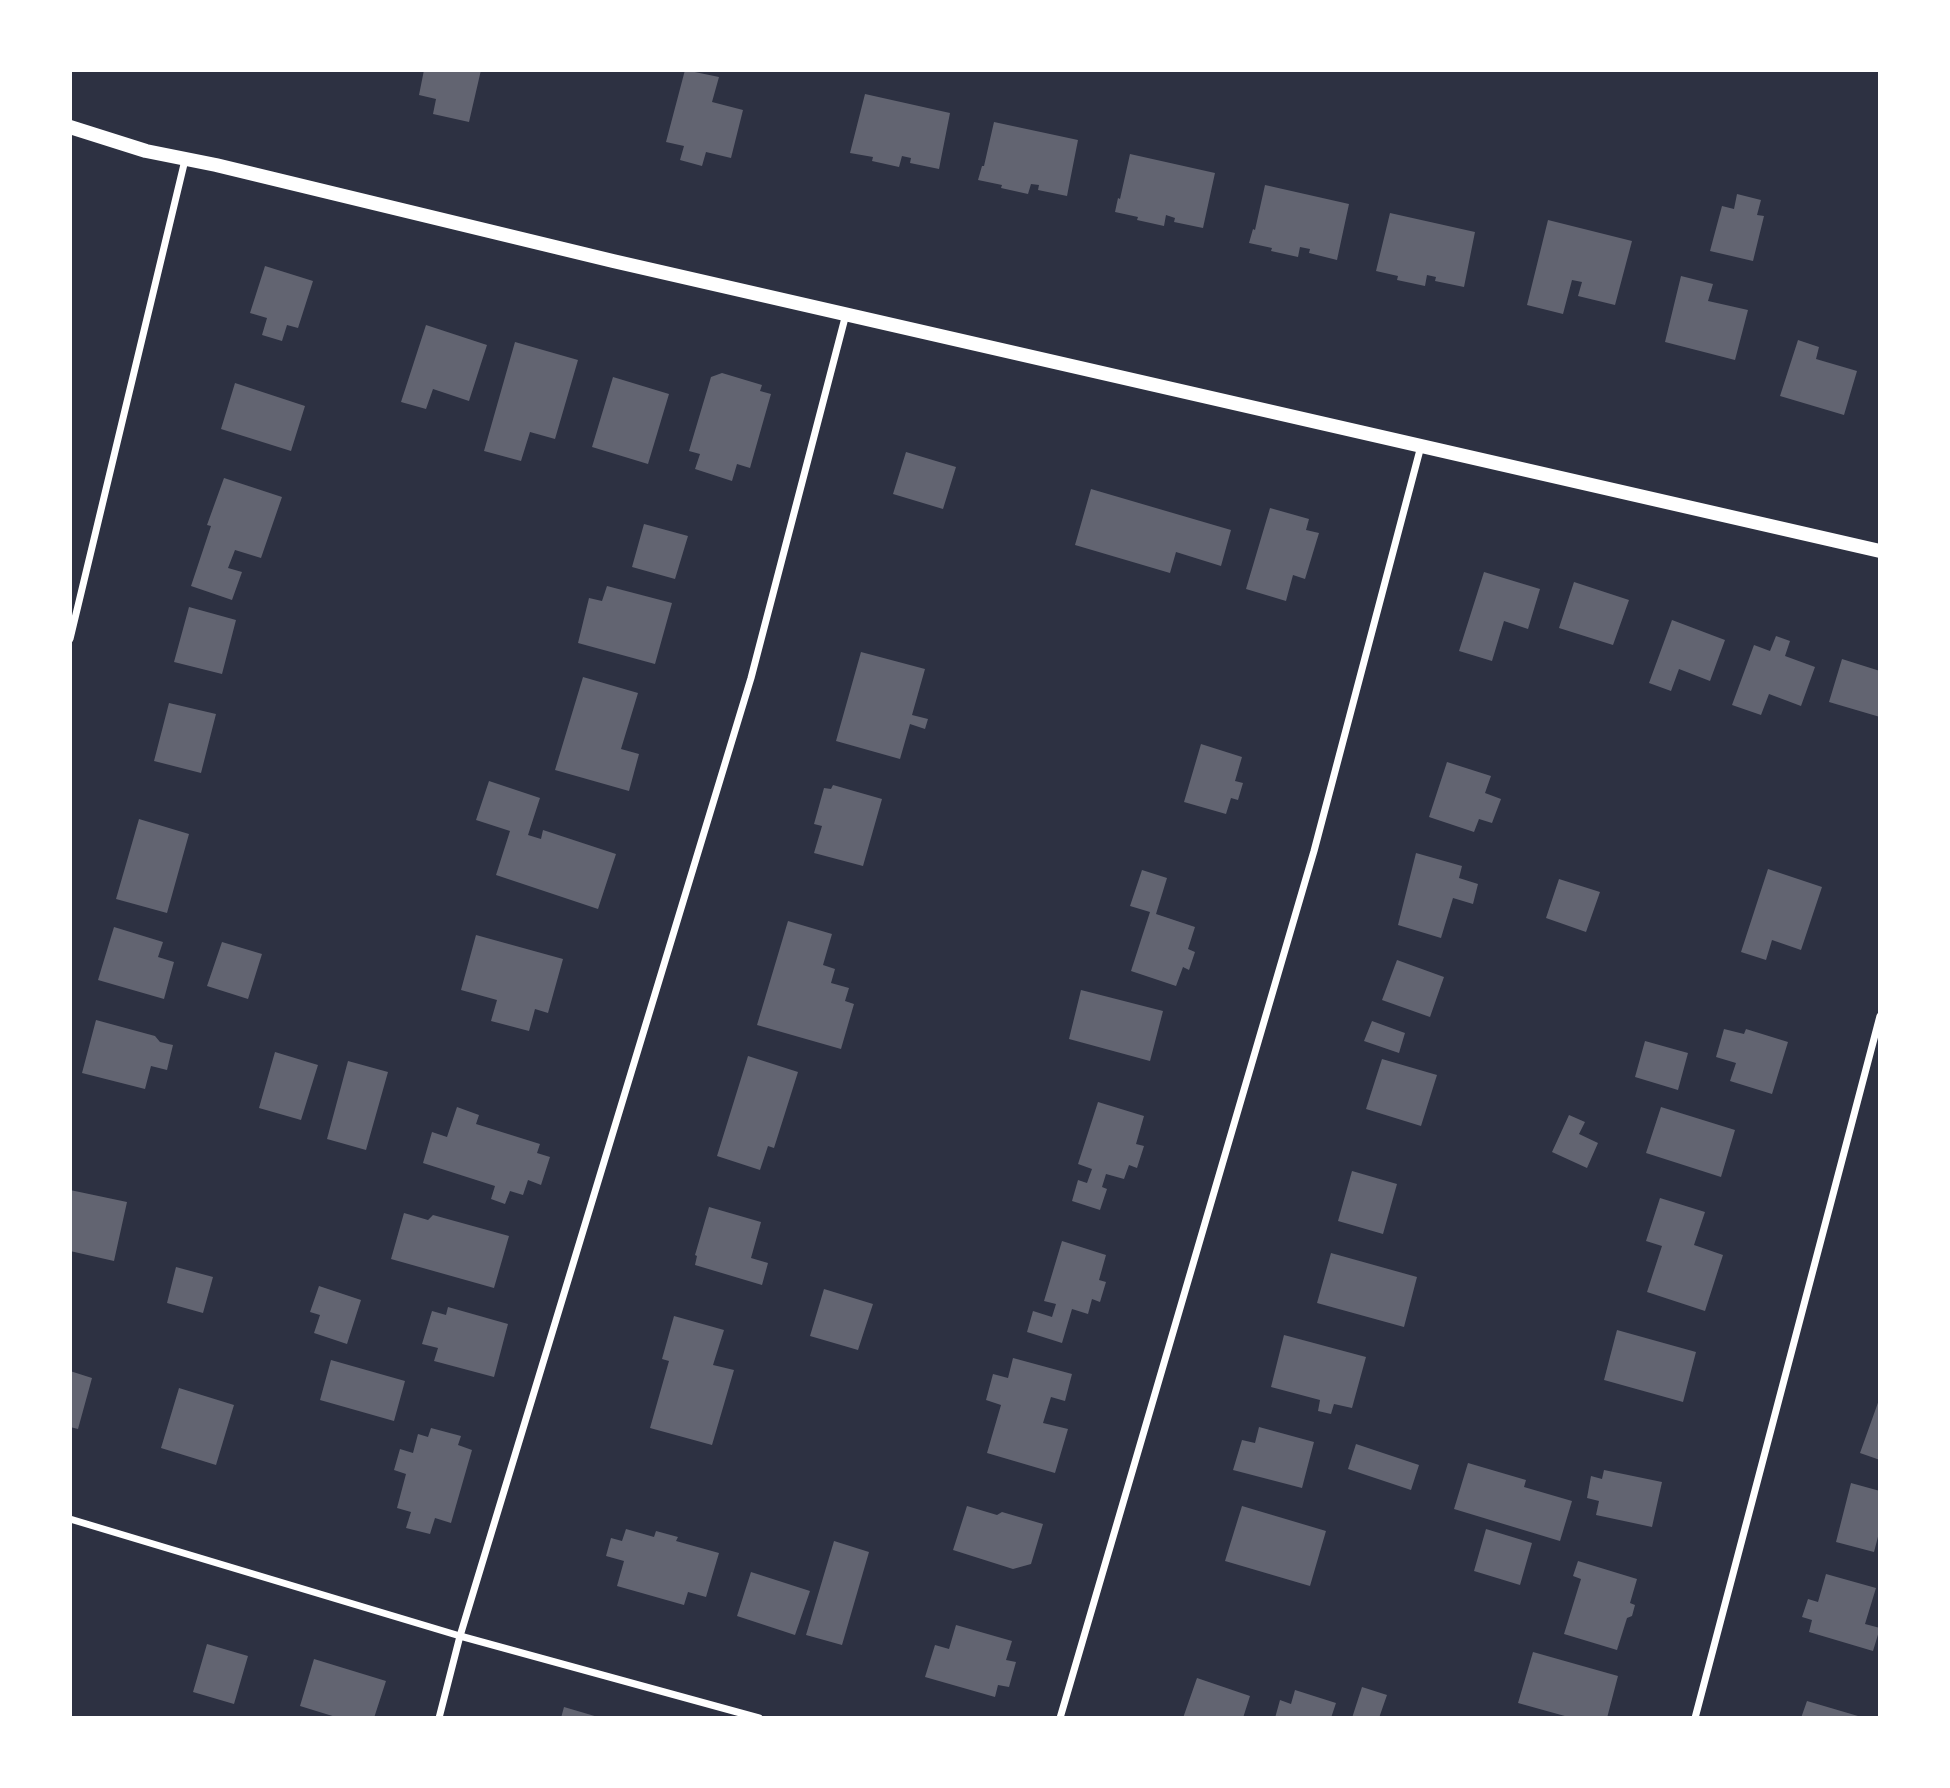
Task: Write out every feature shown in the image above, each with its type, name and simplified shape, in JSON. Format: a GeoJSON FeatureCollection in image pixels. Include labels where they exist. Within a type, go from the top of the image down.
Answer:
{"type":"FeatureCollection","features":[{"type":"Feature","properties":{"kind":"main road"},"geometry":{"type":"LineString","coordinates":[[70,127],[185,160],[1880,551]]}},
{"type":"Feature","properties":{"kind":"street"},"geometry":{"type":"LineString","coordinates":[[70,639],[185,160]]}},
{"type":"Feature","properties":{"kind":"street"},"geometry":{"type":"LineString","coordinates":[[439,1718],[460,1636],[751,677],[846,314]]}},
{"type":"Feature","properties":{"kind":"street"},"geometry":{"type":"LineString","coordinates":[[1060,1718],[1314,851],[1421,446]]}},
{"type":"Feature","properties":{"kind":"street"},"geometry":{"type":"LineString","coordinates":[[1695,1718],[1880,1016]]}},
{"type":"Feature","properties":{"kind":"street"},"geometry":{"type":"LineString","coordinates":[[70,1519],[460,1636],[759,1718]]}},
{"type":"Feature","properties":{"kind":"building"},"geometry":{"type":"Polygon","coordinates":[[[424,70],[481,70],[469,122],[433,114],[436,99],[419,95],[424,70]]]}},
{"type":"Feature","properties":{"kind":"building"},"geometry":{"type":"Polygon","coordinates":[[[685,70],[719,77],[712,102],[743,110],[731,158],[706,152],[702,166],[680,160],[684,146],[666,142],[685,70]]]}},
{"type":"Feature","properties":{"kind":"building"},"geometry":{"type":"Polygon","coordinates":[[[865,94],[950,113],[939,169],[910,163],[911,158],[902,156],[899,167],[872,161],[873,157],[850,153],[865,94]]]}},
{"type":"Feature","properties":{"kind":"building"},"geometry":{"type":"Polygon","coordinates":[[[994,122],[1078,140],[1067,196],[1038,190],[1039,185],[1031,184],[1028,194],[978,180],[994,122]]]}},
{"type":"Feature","properties":{"kind":"building"},"geometry":{"type":"Polygon","coordinates":[[[1130,154],[1215,173],[1203,228],[1174,222],[1175,218],[1166,215],[1164,226],[1115,212],[1130,154]]]}},
{"type":"Feature","properties":{"kind":"building"},"geometry":{"type":"Polygon","coordinates":[[[1265,185],[1349,204],[1337,260],[1309,253],[1310,249],[1300,247],[1298,257],[1249,243],[1253,229],[1255,230],[1265,185]]]}},
{"type":"Feature","properties":{"kind":"building"},"geometry":{"type":"Polygon","coordinates":[[[1737,194],[1761,200],[1757,215],[1764,216],[1753,261],[1710,251],[1722,206],[1734,209],[1737,194]]]}},
{"type":"Feature","properties":{"kind":"building"},"geometry":{"type":"Polygon","coordinates":[[[1390,213],[1475,232],[1464,287],[1435,281],[1436,277],[1427,275],[1425,286],[1397,280],[1398,276],[1376,271],[1390,213]]]}},
{"type":"Feature","properties":{"kind":"building"},"geometry":{"type":"Polygon","coordinates":[[[1548,220],[1632,241],[1615,305],[1578,296],[1582,282],[1572,280],[1563,314],[1527,305],[1548,220]]]}},
{"type":"Feature","properties":{"kind":"building"},"geometry":{"type":"Polygon","coordinates":[[[265,266],[313,281],[298,328],[287,325],[282,341],[262,335],[267,318],[250,313],[265,266]]]}},
{"type":"Feature","properties":{"kind":"building"},"geometry":{"type":"Polygon","coordinates":[[[1681,276],[1713,284],[1708,301],[1748,310],[1735,360],[1665,342],[1681,276]]]}},
{"type":"Feature","properties":{"kind":"building"},"geometry":{"type":"Polygon","coordinates":[[[426,325],[487,345],[469,401],[433,389],[426,409],[401,402],[426,325]]]}},
{"type":"Feature","properties":{"kind":"building"},"geometry":{"type":"Polygon","coordinates":[[[1798,340],[1819,347],[1816,359],[1857,371],[1844,415],[1780,396],[1798,340]]]}},
{"type":"Feature","properties":{"kind":"building"},"geometry":{"type":"Polygon","coordinates":[[[515,342],[578,360],[555,439],[530,432],[521,461],[484,451],[515,342]]]}},
{"type":"Feature","properties":{"kind":"building"},"geometry":{"type":"Polygon","coordinates":[[[722,373],[762,385],[760,391],[771,394],[750,468],[737,464],[732,481],[695,469],[700,454],[689,451],[711,377],[722,373]]]}},
{"type":"Feature","properties":{"kind":"building"},"geometry":{"type":"Polygon","coordinates":[[[613,377],[669,394],[648,464],[592,447],[613,377]]]}},
{"type":"Feature","properties":{"kind":"building"},"geometry":{"type":"Polygon","coordinates":[[[235,383],[305,406],[291,451],[221,429],[235,383]]]}},
{"type":"Feature","properties":{"kind":"building"},"geometry":{"type":"Polygon","coordinates":[[[906,452],[956,467],[943,509],[893,494],[906,452]]]}},
{"type":"Feature","properties":{"kind":"building"},"geometry":{"type":"Polygon","coordinates":[[[224,478],[282,497],[261,558],[235,550],[228,568],[242,572],[232,600],[191,586],[211,526],[207,525],[224,478]]]}},
{"type":"Feature","properties":{"kind":"building"},"geometry":{"type":"Polygon","coordinates":[[[1091,489],[1231,530],[1221,566],[1176,552],[1170,573],[1075,545],[1091,489]]]}},
{"type":"Feature","properties":{"kind":"building"},"geometry":{"type":"Polygon","coordinates":[[[1270,508],[1309,519],[1306,530],[1319,533],[1305,579],[1293,575],[1286,601],[1246,589],[1270,508]]]}},
{"type":"Feature","properties":{"kind":"building"},"geometry":{"type":"Polygon","coordinates":[[[644,524],[688,536],[675,579],[632,567],[644,524]]]}},
{"type":"Feature","properties":{"kind":"building"},"geometry":{"type":"Polygon","coordinates":[[[1484,572],[1540,589],[1528,629],[1504,621],[1492,661],[1459,651],[1484,572]]]}},
{"type":"Feature","properties":{"kind":"building"},"geometry":{"type":"Polygon","coordinates":[[[1574,582],[1629,600],[1613,645],[1559,628],[1574,582]]]}},
{"type":"Feature","properties":{"kind":"building"},"geometry":{"type":"Polygon","coordinates":[[[607,586],[672,603],[655,664],[578,643],[589,598],[602,601],[607,586]]]}},
{"type":"Feature","properties":{"kind":"building"},"geometry":{"type":"Polygon","coordinates":[[[189,607],[236,620],[222,674],[174,662],[189,607]]]}},
{"type":"Feature","properties":{"kind":"building"},"geometry":{"type":"Polygon","coordinates":[[[1672,620],[1725,640],[1710,681],[1679,669],[1671,691],[1649,683],[1672,620]]]}},
{"type":"Feature","properties":{"kind":"building"},"geometry":{"type":"Polygon","coordinates":[[[1776,636],[1790,641],[1785,656],[1815,667],[1801,706],[1769,694],[1761,715],[1732,705],[1754,645],[1770,651],[1776,636]]]}},
{"type":"Feature","properties":{"kind":"building"},"geometry":{"type":"Polygon","coordinates":[[[861,652],[925,669],[912,715],[928,719],[925,729],[910,724],[900,759],[836,741],[861,652]]]}},
{"type":"Feature","properties":{"kind":"building"},"geometry":{"type":"Polygon","coordinates":[[[1842,659],[1880,671],[1880,717],[1829,702],[1842,659]]]}},
{"type":"Feature","properties":{"kind":"building"},"geometry":{"type":"Polygon","coordinates":[[[583,677],[638,693],[621,749],[639,754],[629,791],[555,770],[583,677]]]}},
{"type":"Feature","properties":{"kind":"building"},"geometry":{"type":"Polygon","coordinates":[[[169,703],[216,714],[201,773],[154,761],[169,703]]]}},
{"type":"Feature","properties":{"kind":"building"},"geometry":{"type":"Polygon","coordinates":[[[1201,744],[1242,757],[1235,781],[1243,783],[1238,800],[1231,798],[1226,814],[1184,802],[1201,744]]]}},
{"type":"Feature","properties":{"kind":"building"},"geometry":{"type":"Polygon","coordinates":[[[1447,762],[1491,776],[1485,793],[1501,799],[1492,823],[1479,819],[1474,832],[1429,817],[1447,762]]]}},
{"type":"Feature","properties":{"kind":"building"},"geometry":{"type":"Polygon","coordinates":[[[489,781],[540,798],[528,835],[541,839],[543,830],[616,854],[598,909],[496,875],[510,831],[476,820],[489,781]]]}},
{"type":"Feature","properties":{"kind":"building"},"geometry":{"type":"Polygon","coordinates":[[[833,785],[882,799],[863,866],[814,853],[822,826],[814,824],[824,788],[831,789],[833,785]]]}},
{"type":"Feature","properties":{"kind":"building"},"geometry":{"type":"Polygon","coordinates":[[[139,819],[189,834],[167,913],[116,899],[139,819]]]}},
{"type":"Feature","properties":{"kind":"building"},"geometry":{"type":"Polygon","coordinates":[[[1416,853],[1462,866],[1459,878],[1478,884],[1473,904],[1453,898],[1441,938],[1398,925],[1416,853]]]}},
{"type":"Feature","properties":{"kind":"building"},"geometry":{"type":"Polygon","coordinates":[[[1768,869],[1822,887],[1801,950],[1772,940],[1766,960],[1741,952],[1768,869]]]}},
{"type":"Feature","properties":{"kind":"building"},"geometry":{"type":"Polygon","coordinates":[[[1142,870],[1167,878],[1156,914],[1195,927],[1188,949],[1195,952],[1189,970],[1183,967],[1176,986],[1131,971],[1150,912],[1130,906],[1142,870]]]}},
{"type":"Feature","properties":{"kind":"building"},"geometry":{"type":"Polygon","coordinates":[[[1559,879],[1600,892],[1586,932],[1546,918],[1559,879]]]}},
{"type":"Feature","properties":{"kind":"building"},"geometry":{"type":"Polygon","coordinates":[[[788,921],[832,934],[823,965],[835,969],[831,983],[849,988],[845,1001],[854,1004],[841,1049],[757,1025],[788,921]]]}},
{"type":"Feature","properties":{"kind":"building"},"geometry":{"type":"Polygon","coordinates":[[[114,927],[163,942],[158,957],[174,962],[164,999],[98,980],[114,927]]]}},
{"type":"Feature","properties":{"kind":"building"},"geometry":{"type":"Polygon","coordinates":[[[476,935],[563,959],[548,1013],[535,1009],[529,1031],[491,1021],[497,1000],[461,990],[476,935]]]}},
{"type":"Feature","properties":{"kind":"building"},"geometry":{"type":"Polygon","coordinates":[[[222,942],[262,954],[248,999],[207,986],[222,942]]]}},
{"type":"Feature","properties":{"kind":"building"},"geometry":{"type":"Polygon","coordinates":[[[1397,960],[1444,977],[1430,1017],[1382,1000],[1397,960]]]}},
{"type":"Feature","properties":{"kind":"building"},"geometry":{"type":"Polygon","coordinates":[[[1081,990],[1163,1011],[1150,1061],[1069,1039],[1081,990]]]}},
{"type":"Feature","properties":{"kind":"building"},"geometry":{"type":"Polygon","coordinates":[[[96,1020],[155,1036],[160,1042],[173,1045],[167,1070],[151,1066],[145,1089],[82,1073],[96,1020]]]}},
{"type":"Feature","properties":{"kind":"building"},"geometry":{"type":"Polygon","coordinates":[[[1372,1021],[1405,1033],[1399,1053],[1364,1041],[1372,1021]]]}},
{"type":"Feature","properties":{"kind":"building"},"geometry":{"type":"Polygon","coordinates":[[[1724,1029],[1744,1034],[1746,1029],[1788,1042],[1772,1094],[1730,1081],[1736,1063],[1716,1057],[1724,1029]]]}},
{"type":"Feature","properties":{"kind":"building"},"geometry":{"type":"Polygon","coordinates":[[[1645,1041],[1688,1053],[1678,1090],[1635,1077],[1645,1041]]]}},
{"type":"Feature","properties":{"kind":"building"},"geometry":{"type":"Polygon","coordinates":[[[275,1052],[318,1065],[301,1120],[259,1108],[275,1052]]]}},
{"type":"Feature","properties":{"kind":"building"},"geometry":{"type":"Polygon","coordinates":[[[748,1056],[798,1072],[774,1148],[768,1146],[760,1170],[717,1156],[748,1056]]]}},
{"type":"Feature","properties":{"kind":"building"},"geometry":{"type":"Polygon","coordinates":[[[1382,1059],[1437,1075],[1421,1126],[1366,1109],[1382,1059]]]}},
{"type":"Feature","properties":{"kind":"building"},"geometry":{"type":"Polygon","coordinates":[[[348,1061],[388,1072],[366,1150],[327,1139],[348,1061]]]}},
{"type":"Feature","properties":{"kind":"building"},"geometry":{"type":"Polygon","coordinates":[[[1098,1102],[1144,1116],[1136,1144],[1144,1146],[1137,1168],[1129,1165],[1124,1179],[1106,1174],[1102,1187],[1107,1189],[1100,1210],[1072,1201],[1078,1180],[1087,1183],[1092,1169],[1078,1164],[1098,1102]]]}},
{"type":"Feature","properties":{"kind":"building"},"geometry":{"type":"Polygon","coordinates":[[[457,1107],[479,1115],[476,1124],[540,1144],[537,1153],[550,1157],[541,1185],[528,1180],[523,1195],[510,1191],[505,1204],[491,1199],[495,1186],[423,1163],[432,1132],[447,1137],[457,1107]]]}},
{"type":"Feature","properties":{"kind":"building"},"geometry":{"type":"Polygon","coordinates":[[[1661,1107],[1735,1130],[1721,1177],[1646,1153],[1661,1107]]]}},
{"type":"Feature","properties":{"kind":"building"},"geometry":{"type":"Polygon","coordinates":[[[1569,1115],[1585,1122],[1579,1134],[1598,1143],[1587,1168],[1552,1152],[1569,1115]]]}},
{"type":"Feature","properties":{"kind":"building"},"geometry":{"type":"Polygon","coordinates":[[[1352,1171],[1397,1184],[1383,1234],[1338,1221],[1352,1171]]]}},
{"type":"Feature","properties":{"kind":"building"},"geometry":{"type":"Polygon","coordinates":[[[70,1190],[127,1202],[114,1261],[70,1251],[70,1190]]]}},
{"type":"Feature","properties":{"kind":"building"},"geometry":{"type":"Polygon","coordinates":[[[1660,1198],[1705,1212],[1694,1245],[1723,1255],[1705,1311],[1647,1292],[1662,1246],[1646,1241],[1660,1198]]]}},
{"type":"Feature","properties":{"kind":"building"},"geometry":{"type":"Polygon","coordinates":[[[709,1207],[761,1222],[751,1258],[768,1263],[762,1285],[695,1265],[695,1255],[709,1207]]]}},
{"type":"Feature","properties":{"kind":"building"},"geometry":{"type":"Polygon","coordinates":[[[404,1213],[428,1220],[433,1215],[509,1236],[494,1288],[391,1259],[404,1213]]]}},
{"type":"Feature","properties":{"kind":"building"},"geometry":{"type":"Polygon","coordinates":[[[1062,1241],[1106,1255],[1099,1280],[1106,1282],[1100,1302],[1092,1299],[1088,1314],[1072,1309],[1062,1343],[1027,1332],[1033,1311],[1052,1317],[1056,1304],[1044,1301],[1062,1241]]]}},
{"type":"Feature","properties":{"kind":"building"},"geometry":{"type":"Polygon","coordinates":[[[1331,1253],[1417,1277],[1404,1327],[1317,1303],[1331,1253]]]}},
{"type":"Feature","properties":{"kind":"building"},"geometry":{"type":"Polygon","coordinates":[[[176,1267],[213,1277],[203,1313],[167,1303],[176,1267]]]}},
{"type":"Feature","properties":{"kind":"building"},"geometry":{"type":"Polygon","coordinates":[[[319,1286],[361,1300],[347,1344],[314,1333],[320,1315],[310,1312],[319,1286]]]}},
{"type":"Feature","properties":{"kind":"building"},"geometry":{"type":"Polygon","coordinates":[[[824,1289],[873,1304],[858,1350],[810,1336],[824,1289]]]}},
{"type":"Feature","properties":{"kind":"building"},"geometry":{"type":"Polygon","coordinates":[[[448,1307],[508,1324],[494,1377],[434,1361],[438,1348],[422,1344],[432,1311],[446,1315],[448,1307]]]}},
{"type":"Feature","properties":{"kind":"building"},"geometry":{"type":"Polygon","coordinates":[[[674,1316],[724,1330],[713,1365],[734,1370],[712,1445],[650,1428],[669,1361],[662,1359],[674,1316]]]}},
{"type":"Feature","properties":{"kind":"building"},"geometry":{"type":"Polygon","coordinates":[[[1617,1330],[1696,1352],[1683,1402],[1604,1380],[1617,1330]]]}},
{"type":"Feature","properties":{"kind":"building"},"geometry":{"type":"Polygon","coordinates":[[[1284,1335],[1366,1357],[1352,1408],[1334,1404],[1331,1414],[1318,1411],[1320,1400],[1271,1387],[1284,1335]]]}},
{"type":"Feature","properties":{"kind":"building"},"geometry":{"type":"Polygon","coordinates":[[[1013,1358],[1072,1374],[1065,1401],[1051,1397],[1043,1423],[1068,1429],[1055,1473],[987,1453],[1001,1405],[986,1400],[993,1374],[1008,1378],[1013,1358]]]}},
{"type":"Feature","properties":{"kind":"building"},"geometry":{"type":"Polygon","coordinates":[[[331,1360],[405,1381],[394,1421],[320,1400],[331,1360]]]}},
{"type":"Feature","properties":{"kind":"building"},"geometry":{"type":"Polygon","coordinates":[[[70,1371],[92,1378],[78,1429],[70,1427],[70,1371]]]}},
{"type":"Feature","properties":{"kind":"building"},"geometry":{"type":"Polygon","coordinates":[[[179,1388],[234,1405],[216,1465],[161,1448],[179,1388]]]}},
{"type":"Feature","properties":{"kind":"building"},"geometry":{"type":"Polygon","coordinates":[[[1880,1397],[1880,1460],[1860,1453],[1880,1397]]]}},
{"type":"Feature","properties":{"kind":"building"},"geometry":{"type":"Polygon","coordinates":[[[1259,1427],[1314,1442],[1302,1488],[1233,1470],[1242,1440],[1255,1443],[1259,1427]]]}},
{"type":"Feature","properties":{"kind":"building"},"geometry":{"type":"Polygon","coordinates":[[[431,1428],[461,1436],[458,1445],[472,1450],[451,1523],[435,1518],[430,1534],[406,1528],[411,1512],[397,1508],[406,1474],[394,1470],[400,1449],[413,1453],[418,1434],[428,1437],[431,1428]]]}},
{"type":"Feature","properties":{"kind":"building"},"geometry":{"type":"Polygon","coordinates":[[[1356,1444],[1419,1465],[1411,1490],[1348,1469],[1356,1444]]]}},
{"type":"Feature","properties":{"kind":"building"},"geometry":{"type":"Polygon","coordinates":[[[1468,1463],[1526,1480],[1524,1487],[1572,1501],[1560,1541],[1454,1509],[1468,1463]]]}},
{"type":"Feature","properties":{"kind":"building"},"geometry":{"type":"Polygon","coordinates":[[[1604,1470],[1662,1482],[1652,1527],[1596,1515],[1599,1501],[1587,1498],[1591,1476],[1602,1479],[1604,1470]]]}},
{"type":"Feature","properties":{"kind":"building"},"geometry":{"type":"Polygon","coordinates":[[[1851,1483],[1880,1491],[1880,1529],[1874,1552],[1836,1542],[1851,1483]]]}},
{"type":"Feature","properties":{"kind":"building"},"geometry":{"type":"Polygon","coordinates":[[[967,1506],[997,1515],[1002,1512],[1043,1524],[1031,1564],[1013,1569],[953,1550],[967,1506]]]}},
{"type":"Feature","properties":{"kind":"building"},"geometry":{"type":"Polygon","coordinates":[[[1242,1506],[1326,1531],[1310,1586],[1225,1561],[1242,1506]]]}},
{"type":"Feature","properties":{"kind":"building"},"geometry":{"type":"Polygon","coordinates":[[[626,1529],[654,1537],[656,1531],[678,1537],[676,1541],[719,1553],[706,1597],[688,1592],[684,1605],[617,1586],[624,1561],[606,1556],[611,1538],[622,1541],[626,1529]]]}},
{"type":"Feature","properties":{"kind":"building"},"geometry":{"type":"Polygon","coordinates":[[[1486,1529],[1532,1543],[1520,1585],[1474,1571],[1486,1529]]]}},
{"type":"Feature","properties":{"kind":"building"},"geometry":{"type":"Polygon","coordinates":[[[834,1541],[869,1552],[842,1645],[806,1635],[834,1541]]]}},
{"type":"Feature","properties":{"kind":"building"},"geometry":{"type":"Polygon","coordinates":[[[1578,1561],[1637,1579],[1630,1603],[1635,1605],[1632,1616],[1627,1618],[1617,1650],[1564,1634],[1581,1579],[1573,1576],[1578,1561]]]}},
{"type":"Feature","properties":{"kind":"building"},"geometry":{"type":"Polygon","coordinates":[[[751,1572],[810,1591],[795,1635],[737,1616],[751,1572]]]}},
{"type":"Feature","properties":{"kind":"building"},"geometry":{"type":"Polygon","coordinates":[[[1826,1574],[1876,1588],[1865,1624],[1880,1628],[1873,1651],[1809,1632],[1812,1620],[1802,1617],[1808,1599],[1818,1602],[1826,1574]]]}},
{"type":"Feature","properties":{"kind":"building"},"geometry":{"type":"Polygon","coordinates":[[[956,1625],[1012,1641],[1006,1660],[1016,1662],[1009,1687],[998,1685],[995,1697],[925,1677],[935,1645],[949,1649],[956,1625]]]}},
{"type":"Feature","properties":{"kind":"building"},"geometry":{"type":"Polygon","coordinates":[[[207,1644],[248,1656],[234,1704],[193,1692],[207,1644]]]}},
{"type":"Feature","properties":{"kind":"building"},"geometry":{"type":"Polygon","coordinates":[[[1533,1652],[1618,1676],[1607,1718],[1572,1718],[1518,1703],[1533,1652]]]}},
{"type":"Feature","properties":{"kind":"building"},"geometry":{"type":"Polygon","coordinates":[[[314,1659],[386,1681],[374,1718],[339,1718],[300,1706],[314,1659]]]}},
{"type":"Feature","properties":{"kind":"building"},"geometry":{"type":"Polygon","coordinates":[[[1197,1678],[1250,1696],[1243,1718],[1183,1718],[1197,1678]]]}},
{"type":"Feature","properties":{"kind":"building"},"geometry":{"type":"Polygon","coordinates":[[[1362,1687],[1387,1695],[1379,1718],[1352,1718],[1362,1687]]]}},
{"type":"Feature","properties":{"kind":"building"},"geometry":{"type":"Polygon","coordinates":[[[1295,1690],[1336,1703],[1331,1718],[1275,1718],[1280,1700],[1291,1704],[1295,1690]]]}},
{"type":"Feature","properties":{"kind":"building"},"geometry":{"type":"Polygon","coordinates":[[[1807,1701],[1858,1716],[1801,1718],[1807,1701]]]}},
{"type":"Feature","properties":{"kind":"building"},"geometry":{"type":"Polygon","coordinates":[[[564,1707],[598,1717],[598,1718],[561,1718],[564,1707]]]}}]}
